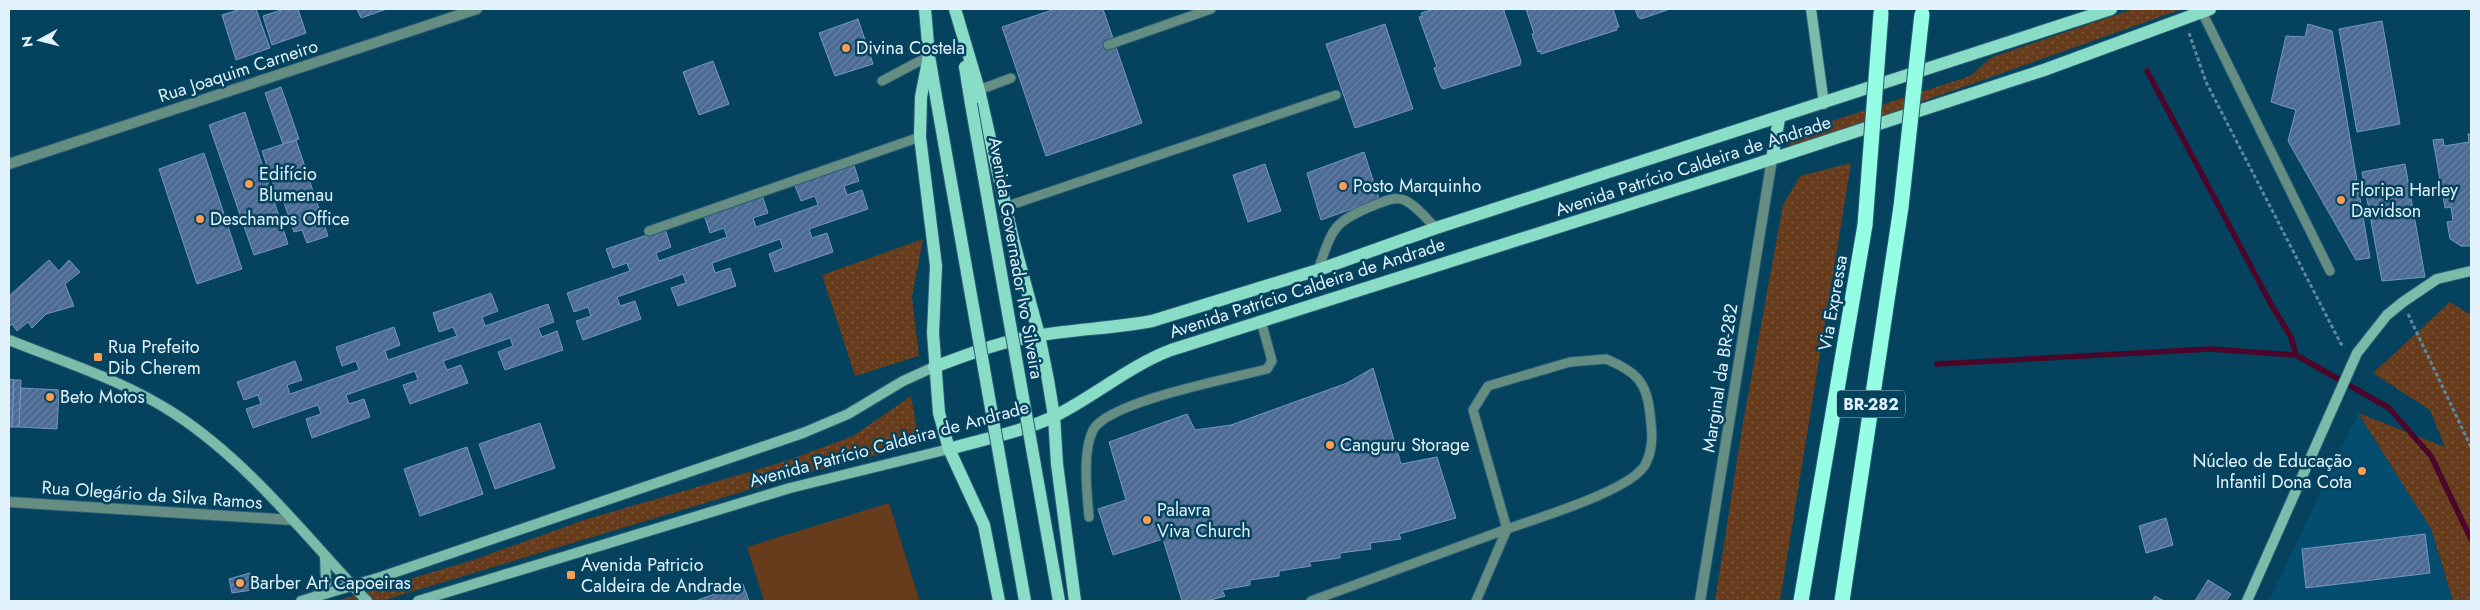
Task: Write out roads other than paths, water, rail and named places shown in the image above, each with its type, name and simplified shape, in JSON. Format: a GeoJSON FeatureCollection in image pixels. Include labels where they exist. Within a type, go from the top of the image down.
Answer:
{"type":"FeatureCollection","features":[{"type":"Feature","properties":{"kind":"highway","name":"Via Expressa"},"geometry":{"type":"LineString","coordinates":[[1801,601],[1865,225],[1881,11]]}},
{"type":"Feature","properties":{"kind":"highway","name":"BR-282"},"geometry":{"type":"LineString","coordinates":[[1842,601],[1901,207],[1922,12]]}},
{"type":"Feature","properties":{"kind":"main road"},"geometry":{"type":"LineString","coordinates":[[925,9],[929,56],[1026,601]]}},
{"type":"Feature","properties":{"kind":"main road"},"geometry":{"type":"LineString","coordinates":[[955,9],[978,90],[1005,207],[1039,335],[1054,416],[1057,464],[1075,601]]}},
{"type":"Feature","properties":{"kind":"main road","name":"Avenida Governador Ivo Silveira"},"geometry":{"type":"LineString","coordinates":[[955,9],[1059,601]]}},
{"type":"Feature","properties":{"kind":"main road"},"geometry":{"type":"LineString","coordinates":[[1812,9],[1824,104]]}},
{"type":"Feature","properties":{"kind":"main road","name":"Avenida Patrício Caldeira de Andrade"},"geometry":{"type":"LineString","coordinates":[[302,601],[352,586],[803,433],[848,414],[903,381],[934,367],[996,345],[1039,335],[1124,326],[1152,321],[1318,270],[1436,228],[1778,119],[2111,9]]}},
{"type":"Feature","properties":{"kind":"main road","name":"Avenida Patrício Caldeira de Andrade"},"geometry":{"type":"LineString","coordinates":[[418,601],[433,599],[790,488],[1008,434],[1054,416],[1145,360],[1261,321],[1772,159],[2044,70],[2206,11]]}},
{"type":"Feature","properties":{"kind":"main road"},"geometry":{"type":"LineString","coordinates":[[929,56],[921,97],[920,137],[936,266],[933,333],[934,367],[939,413],[949,449],[984,525],[999,601]]}},
{"type":"Feature","properties":{"kind":"main road"},"geometry":{"type":"LineString","coordinates":[[1772,159],[1778,119]]}},
{"type":"Feature","properties":{"kind":"main road"},"geometry":{"type":"LineString","coordinates":[[2247,601],[2354,357],[2387,315],[2403,302],[2437,279],[2471,271]]}},
{"type":"Feature","properties":{"kind":"main road"},"geometry":{"type":"LineString","coordinates":[[9,340],[145,396],[175,414],[228,456],[292,520],[367,601]]}},
{"type":"Feature","properties":{"kind":"main road"},"geometry":{"type":"LineString","coordinates":[[316,597],[326,583],[325,556]]}},
{"type":"Feature","properties":{"kind":"street","name":"Rua Joaquim Carneiro"},"geometry":{"type":"LineString","coordinates":[[9,164],[477,9]]}},
{"type":"Feature","properties":{"kind":"street","name":"Marginal da BR-282"},"geometry":{"type":"LineString","coordinates":[[1700,601],[1772,159]]}},
{"type":"Feature","properties":{"kind":"street","name":"Rua Olegário da Silva Ramos"},"geometry":{"type":"LineString","coordinates":[[9,502],[292,520]]}},
{"type":"Feature","properties":{"kind":"lane"},"geometry":{"type":"LineString","coordinates":[[1108,45],[1211,9]]}},
{"type":"Feature","properties":{"kind":"lane"},"geometry":{"type":"LineString","coordinates":[[2206,11],[2330,271]]}},
{"type":"Feature","properties":{"kind":"lane"},"geometry":{"type":"LineString","coordinates":[[882,81],[929,56]]}},
{"type":"Feature","properties":{"kind":"lane"},"geometry":{"type":"LineString","coordinates":[[978,90],[1011,78]]}},
{"type":"Feature","properties":{"kind":"lane"},"geometry":{"type":"LineString","coordinates":[[1005,207],[1336,95]]}},
{"type":"Feature","properties":{"kind":"lane"},"geometry":{"type":"LineString","coordinates":[[649,231],[920,137]]}},
{"type":"Feature","properties":{"kind":"lane"},"geometry":{"type":"LineString","coordinates":[[1318,270],[1332,232],[1342,220],[1392,199],[1402,199],[1408,202],[1436,228]]}},
{"type":"Feature","properties":{"kind":"lane"},"geometry":{"type":"LineString","coordinates":[[1089,517],[1086,470],[1092,432],[1098,423],[1138,402],[1267,369],[1272,361],[1261,321]]}},
{"type":"Feature","properties":{"kind":"lane"},"geometry":{"type":"LineString","coordinates":[[1311,601],[1507,529],[1612,490],[1634,478],[1646,464],[1652,439],[1648,393],[1628,368],[1606,359],[1570,362],[1488,386],[1479,397],[1473,410],[1507,529],[1476,601]]}},
{"type":"Feature","properties":{"kind":"waterway"},"geometry":{"type":"LineString","coordinates":[[2147,71],[2272,306],[2291,337],[2296,355],[2389,408],[2431,456],[2471,539]]}},
{"type":"Feature","properties":{"kind":"waterway"},"geometry":{"type":"LineString","coordinates":[[1937,364],[2210,349],[2296,355]]}},
{"type":"Feature","properties":{"kind":"place","name":"Divina Costela"},"geometry":{"type":"Point","coordinates":[846,48]}},
{"type":"Feature","properties":{"kind":"place","name":"Edifício Blumenau"},"geometry":{"type":"Point","coordinates":[249,184]}},
{"type":"Feature","properties":{"kind":"place","name":"Posto Marquinho"},"geometry":{"type":"Point","coordinates":[1343,186]}},
{"type":"Feature","properties":{"kind":"place","name":"Floripa Harley Davidson"},"geometry":{"type":"Point","coordinates":[2341,200]}},
{"type":"Feature","properties":{"kind":"place","name":"Deschamps Office"},"geometry":{"type":"Point","coordinates":[200,219]}},
{"type":"Feature","properties":{"kind":"place","name":"Rua Prefeito Dib Cherem"},"geometry":{"type":"Point","coordinates":[98,357]}},
{"type":"Feature","properties":{"kind":"place","name":"Beto Motos"},"geometry":{"type":"Point","coordinates":[50,397]}},
{"type":"Feature","properties":{"kind":"place","name":"Canguru Storage"},"geometry":{"type":"Point","coordinates":[1330,445]}},
{"type":"Feature","properties":{"kind":"place","name":"Núcleo de Educação Infantil Dona Cota"},"geometry":{"type":"Point","coordinates":[2362,471]}},
{"type":"Feature","properties":{"kind":"place","name":"Palavra Viva Church"},"geometry":{"type":"Point","coordinates":[1147,520]}},
{"type":"Feature","properties":{"kind":"place","name":"Avenida Patricio Caldeira de Andrade"},"geometry":{"type":"Point","coordinates":[571,575]}},
{"type":"Feature","properties":{"kind":"place","name":"Barber Art Capoeiras"},"geometry":{"type":"Point","coordinates":[240,583]}}]}
